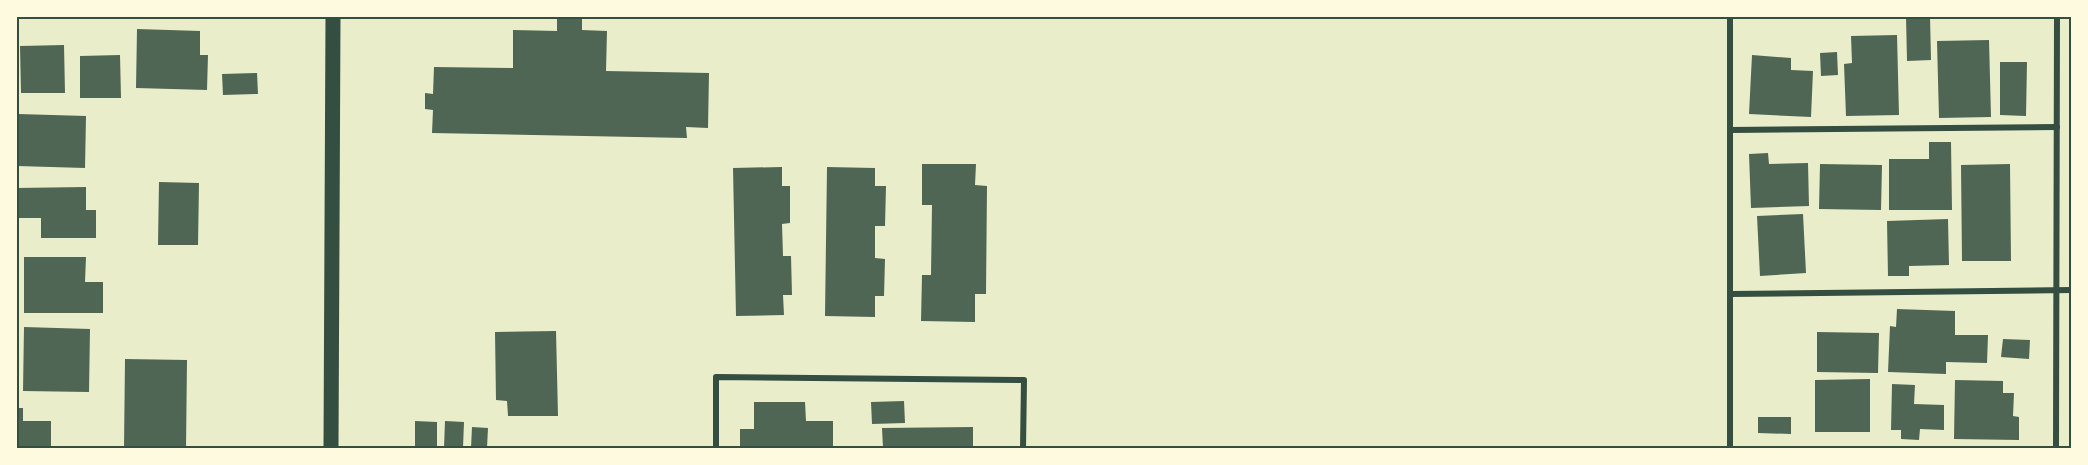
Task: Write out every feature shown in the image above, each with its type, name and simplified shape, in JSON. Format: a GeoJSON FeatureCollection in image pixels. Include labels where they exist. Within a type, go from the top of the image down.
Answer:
{"type":"FeatureCollection","features":[{"type":"Feature","properties":{"kind":"main road"},"geometry":{"type":"LineString","coordinates":[[332,448],[333,16]]}},
{"type":"Feature","properties":{"kind":"street"},"geometry":{"type":"LineString","coordinates":[[1730,448],[1731,16]]}},
{"type":"Feature","properties":{"kind":"street"},"geometry":{"type":"LineString","coordinates":[[2056,448],[2057,16]]}},
{"type":"Feature","properties":{"kind":"street"},"geometry":{"type":"LineString","coordinates":[[1730,130],[2057,127]]}},
{"type":"Feature","properties":{"kind":"street"},"geometry":{"type":"LineString","coordinates":[[1730,294],[2072,290]]}},
{"type":"Feature","properties":{"kind":"street"},"geometry":{"type":"LineString","coordinates":[[716,448],[716,377],[1024,380],[1023,448]]}},
{"type":"Feature","properties":{"kind":"building"},"geometry":{"type":"Polygon","coordinates":[[[557,16],[582,16],[582,30],[607,31],[606,71],[709,73],[708,128],[686,127],[687,138],[432,133],[433,110],[425,109],[425,93],[433,94],[434,67],[513,68],[513,30],[557,31],[557,16]]]}},
{"type":"Feature","properties":{"kind":"building"},"geometry":{"type":"Polygon","coordinates":[[[1906,16],[1930,16],[1931,60],[1907,61],[1906,16]]]}},
{"type":"Feature","properties":{"kind":"building"},"geometry":{"type":"Polygon","coordinates":[[[137,29],[200,31],[200,55],[208,55],[207,90],[136,88],[137,29]]]}},
{"type":"Feature","properties":{"kind":"building"},"geometry":{"type":"Polygon","coordinates":[[[1897,35],[1899,115],[1846,116],[1844,64],[1852,63],[1851,36],[1897,35]]]}},
{"type":"Feature","properties":{"kind":"building"},"geometry":{"type":"Polygon","coordinates":[[[1989,40],[1991,117],[1939,118],[1937,41],[1989,40]]]}},
{"type":"Feature","properties":{"kind":"building"},"geometry":{"type":"Polygon","coordinates":[[[64,45],[65,93],[21,93],[20,46],[64,45]]]}},
{"type":"Feature","properties":{"kind":"building"},"geometry":{"type":"Polygon","coordinates":[[[1837,52],[1838,75],[1821,76],[1820,53],[1837,52]]]}},
{"type":"Feature","properties":{"kind":"building"},"geometry":{"type":"Polygon","coordinates":[[[120,55],[121,98],[80,98],[80,56],[120,55]]]}},
{"type":"Feature","properties":{"kind":"building"},"geometry":{"type":"Polygon","coordinates":[[[1752,55],[1791,58],[1791,70],[1813,71],[1811,117],[1749,114],[1752,55]]]}},
{"type":"Feature","properties":{"kind":"building"},"geometry":{"type":"Polygon","coordinates":[[[2000,62],[2027,62],[2026,116],[2000,115],[2000,62]]]}},
{"type":"Feature","properties":{"kind":"building"},"geometry":{"type":"Polygon","coordinates":[[[257,73],[258,94],[223,95],[222,74],[257,73]]]}},
{"type":"Feature","properties":{"kind":"building"},"geometry":{"type":"Polygon","coordinates":[[[18,114],[86,116],[85,168],[17,166],[18,114]]]}},
{"type":"Feature","properties":{"kind":"building"},"geometry":{"type":"Polygon","coordinates":[[[1929,142],[1951,142],[1952,210],[1889,210],[1889,159],[1929,159],[1929,142]]]}},
{"type":"Feature","properties":{"kind":"building"},"geometry":{"type":"Polygon","coordinates":[[[1768,153],[1769,164],[1808,163],[1809,206],[1751,208],[1749,154],[1768,153]]]}},
{"type":"Feature","properties":{"kind":"building"},"geometry":{"type":"Polygon","coordinates":[[[922,164],[976,164],[975,185],[987,186],[986,294],[975,294],[975,322],[921,321],[922,275],[931,275],[932,205],[922,205],[922,164]]]}},
{"type":"Feature","properties":{"kind":"building"},"geometry":{"type":"Polygon","coordinates":[[[1820,164],[1882,165],[1881,210],[1819,209],[1820,164]]]}},
{"type":"Feature","properties":{"kind":"building"},"geometry":{"type":"Polygon","coordinates":[[[2010,164],[2011,261],[1962,261],[1961,165],[2010,164]]]}},
{"type":"Feature","properties":{"kind":"building"},"geometry":{"type":"Polygon","coordinates":[[[782,167],[782,186],[790,186],[790,223],[782,224],[783,256],[791,256],[792,295],[783,295],[784,315],[736,316],[733,168],[782,167]]]}},
{"type":"Feature","properties":{"kind":"building"},"geometry":{"type":"Polygon","coordinates":[[[827,167],[875,168],[875,186],[886,186],[885,226],[875,226],[875,258],[885,259],[884,296],[875,296],[875,317],[825,316],[827,167]]]}},
{"type":"Feature","properties":{"kind":"building"},"geometry":{"type":"Polygon","coordinates":[[[159,182],[199,183],[198,245],[158,245],[159,182]]]}},
{"type":"Feature","properties":{"kind":"building"},"geometry":{"type":"Polygon","coordinates":[[[86,187],[86,210],[96,210],[96,238],[41,238],[41,218],[17,218],[16,188],[86,187]]]}},
{"type":"Feature","properties":{"kind":"building"},"geometry":{"type":"Polygon","coordinates":[[[1803,214],[1806,273],[1760,276],[1757,216],[1803,214]]]}},
{"type":"Feature","properties":{"kind":"building"},"geometry":{"type":"Polygon","coordinates":[[[1948,219],[1949,265],[1909,266],[1909,276],[1888,276],[1887,221],[1948,219]]]}},
{"type":"Feature","properties":{"kind":"building"},"geometry":{"type":"Polygon","coordinates":[[[24,257],[86,257],[85,282],[103,282],[103,313],[24,313],[24,257]]]}},
{"type":"Feature","properties":{"kind":"building"},"geometry":{"type":"Polygon","coordinates":[[[1897,309],[1955,311],[1955,335],[1988,335],[1987,363],[1946,362],[1946,374],[1888,372],[1890,326],[1896,327],[1897,309]]]}},
{"type":"Feature","properties":{"kind":"building"},"geometry":{"type":"Polygon","coordinates":[[[24,327],[90,329],[89,392],[23,391],[24,327]]]}},
{"type":"Feature","properties":{"kind":"building"},"geometry":{"type":"Polygon","coordinates":[[[556,331],[558,416],[508,416],[507,401],[496,400],[495,332],[556,331]]]}},
{"type":"Feature","properties":{"kind":"building"},"geometry":{"type":"Polygon","coordinates":[[[1817,332],[1879,333],[1878,373],[1817,372],[1817,332]]]}},
{"type":"Feature","properties":{"kind":"building"},"geometry":{"type":"Polygon","coordinates":[[[2003,339],[2030,340],[2029,359],[2001,357],[2003,339]]]}},
{"type":"Feature","properties":{"kind":"building"},"geometry":{"type":"Polygon","coordinates":[[[125,359],[187,360],[186,448],[124,448],[125,359]]]}},
{"type":"Feature","properties":{"kind":"building"},"geometry":{"type":"Polygon","coordinates":[[[1870,379],[1870,432],[1815,432],[1815,380],[1870,379]]]}},
{"type":"Feature","properties":{"kind":"building"},"geometry":{"type":"Polygon","coordinates":[[[1955,380],[2003,381],[2003,393],[2014,393],[2013,416],[2019,417],[2019,440],[1954,439],[1955,380]]]}},
{"type":"Feature","properties":{"kind":"building"},"geometry":{"type":"Polygon","coordinates":[[[1892,384],[1915,385],[1914,404],[1944,405],[1944,430],[1920,429],[1919,440],[1901,439],[1901,430],[1891,430],[1892,384]]]}},
{"type":"Feature","properties":{"kind":"building"},"geometry":{"type":"Polygon","coordinates":[[[904,401],[905,423],[872,424],[871,402],[904,401]]]}},
{"type":"Feature","properties":{"kind":"building"},"geometry":{"type":"Polygon","coordinates":[[[754,402],[805,402],[806,421],[833,421],[833,448],[740,448],[740,429],[754,429],[754,402]]]}},
{"type":"Feature","properties":{"kind":"building"},"geometry":{"type":"Polygon","coordinates":[[[16,408],[23,408],[23,421],[51,421],[51,448],[16,448],[16,408]]]}},
{"type":"Feature","properties":{"kind":"building"},"geometry":{"type":"Polygon","coordinates":[[[1758,417],[1791,417],[1791,434],[1758,433],[1758,417]]]}},
{"type":"Feature","properties":{"kind":"building"},"geometry":{"type":"Polygon","coordinates":[[[415,421],[437,422],[437,448],[415,448],[415,421]]]}},
{"type":"Feature","properties":{"kind":"building"},"geometry":{"type":"Polygon","coordinates":[[[445,421],[464,422],[463,448],[444,448],[445,421]]]}},
{"type":"Feature","properties":{"kind":"building"},"geometry":{"type":"Polygon","coordinates":[[[472,427],[488,428],[487,448],[471,448],[472,427]]]}},
{"type":"Feature","properties":{"kind":"building"},"geometry":{"type":"Polygon","coordinates":[[[973,427],[973,448],[883,448],[882,428],[973,427]]]}}]}
